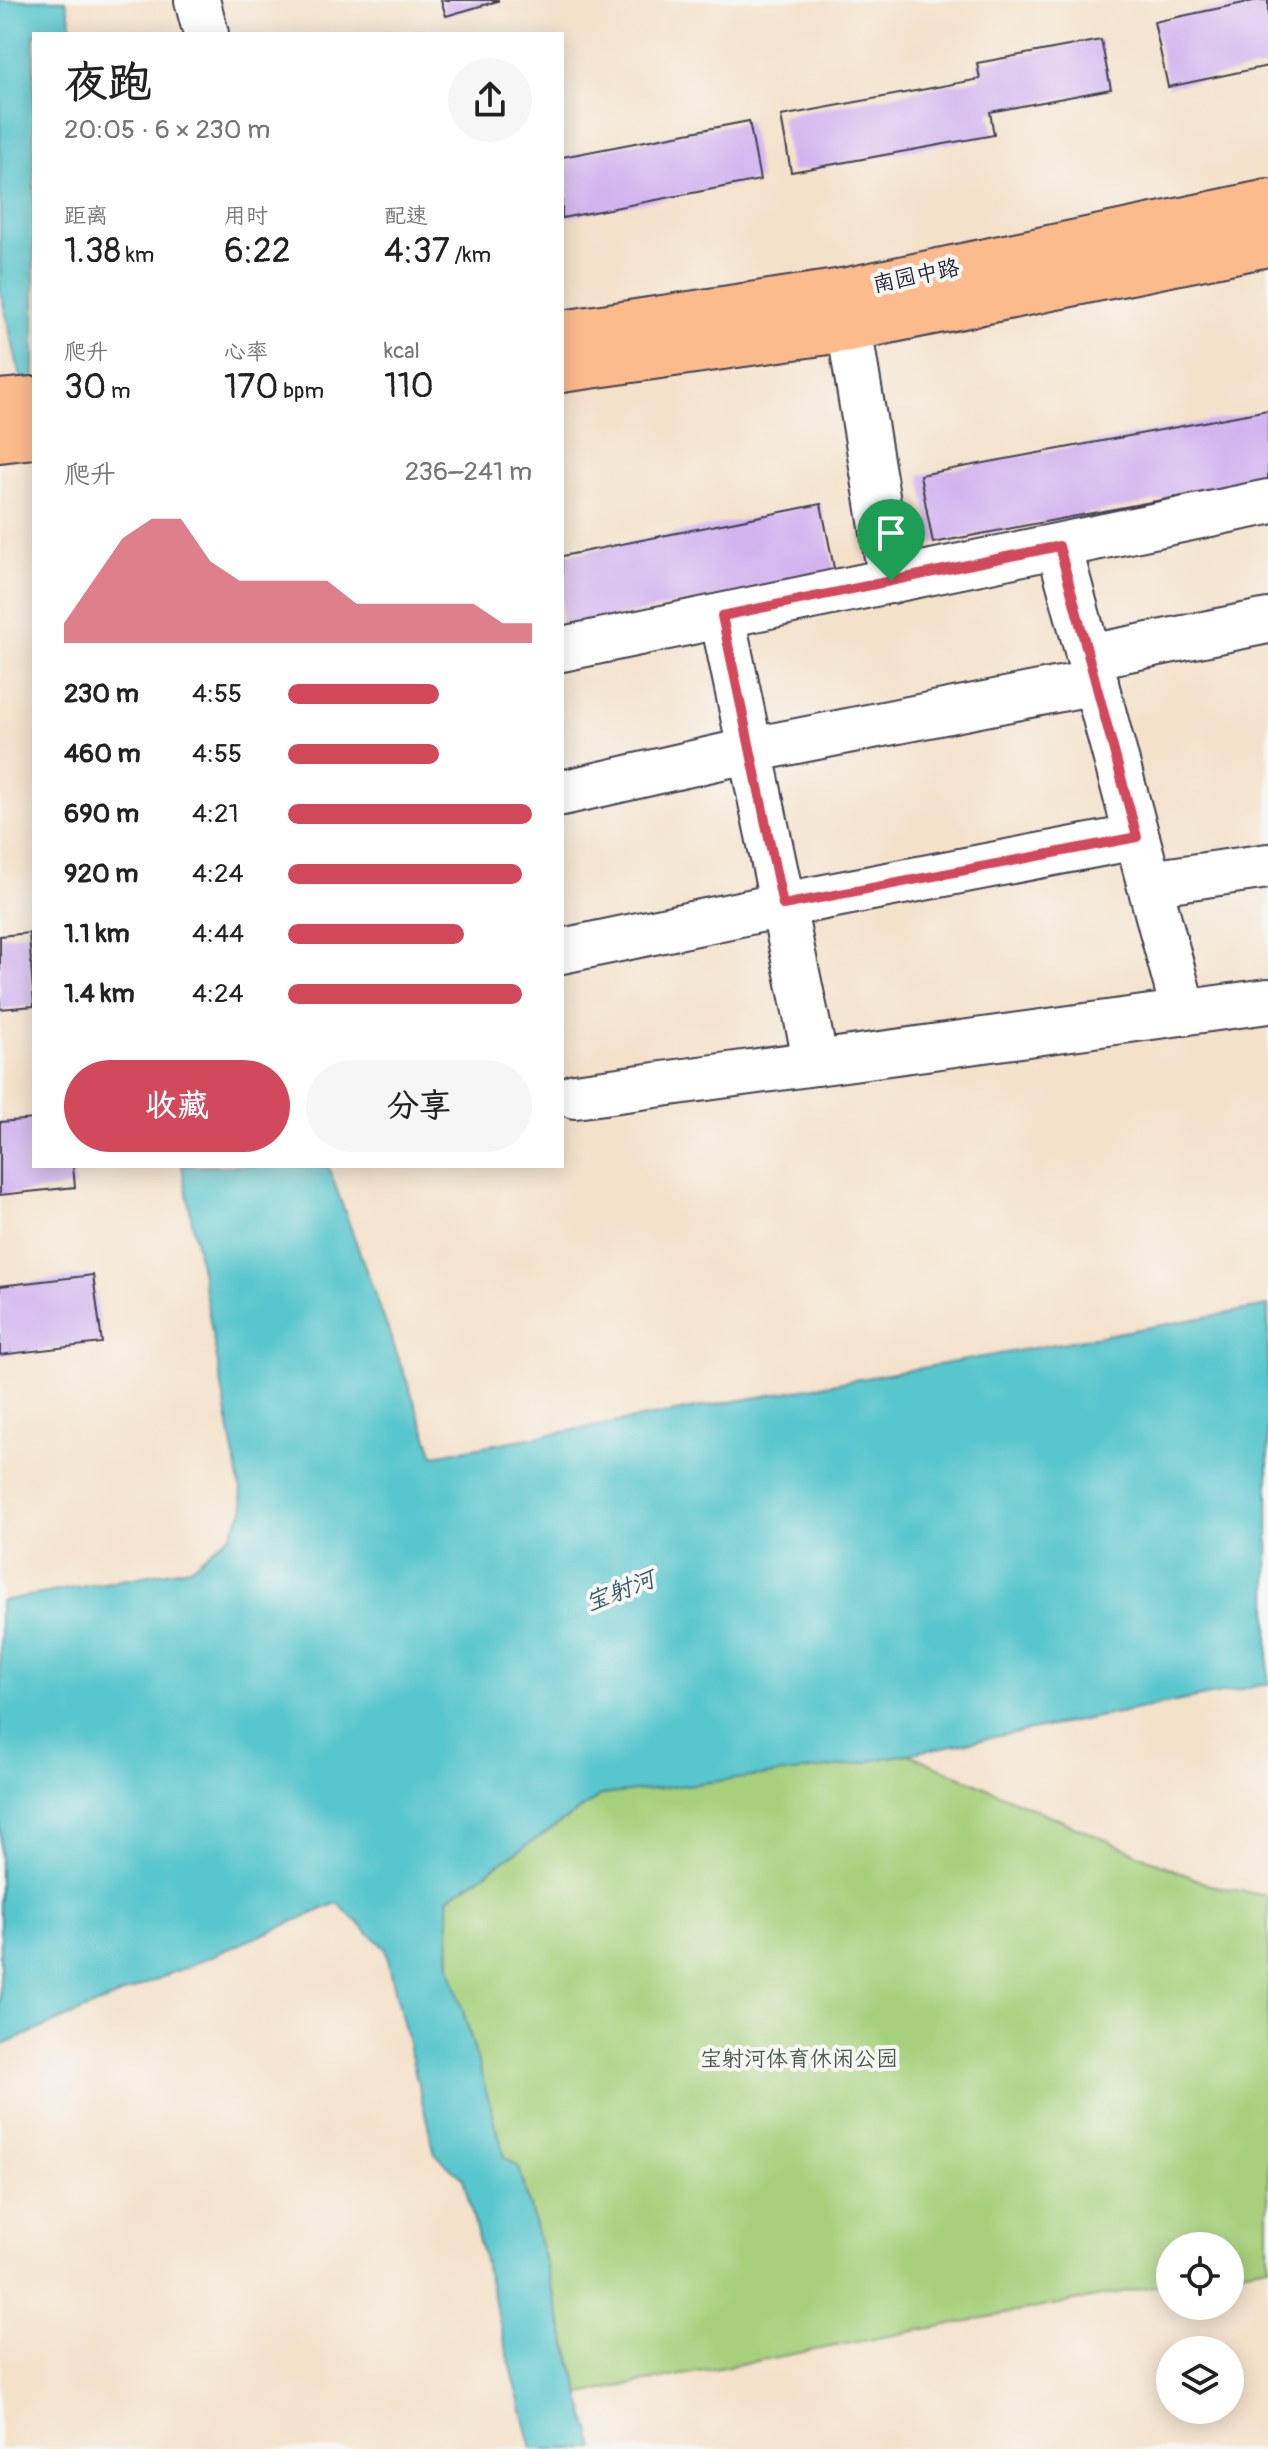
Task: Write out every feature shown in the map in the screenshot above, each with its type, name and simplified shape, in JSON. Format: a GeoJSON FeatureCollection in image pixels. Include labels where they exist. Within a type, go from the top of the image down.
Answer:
{"type":"FeatureCollection","features":[{"type":"Feature","properties":{"kind":"main road","name":"南园中路"},"geometry":{"type":"LineString","coordinates":[[564,370],[846,310],[1268,202]]}},
{"type":"Feature","properties":{"kind":"main road","name":"南园中路"},"geometry":{"type":"LineString","coordinates":[[564,333],[846,310],[1268,244]]}},
{"type":"Feature","properties":{"kind":"main road"},"geometry":{"type":"LineString","coordinates":[[0,402],[32,399]]}},
{"type":"Feature","properties":{"kind":"main road"},"geometry":{"type":"LineString","coordinates":[[0,440],[32,436]]}},
{"type":"Feature","properties":{"kind":"street"},"geometry":{"type":"LineString","coordinates":[[197,0],[205,32]]}},
{"type":"Feature","properties":{"kind":"street"},"geometry":{"type":"LineString","coordinates":[[846,310],[891,581]]}},
{"type":"Feature","properties":{"kind":"street"},"geometry":{"type":"LineString","coordinates":[[564,649],[1268,502]]}},
{"type":"Feature","properties":{"kind":"street"},"geometry":{"type":"LineString","coordinates":[[1059,546],[1184,1013]]}},
{"type":"Feature","properties":{"kind":"street"},"geometry":{"type":"LineString","coordinates":[[722,616],[816,1063]]}},
{"type":"Feature","properties":{"kind":"street"},"geometry":{"type":"LineString","coordinates":[[564,793],[1092,669],[1268,621]]}},
{"type":"Feature","properties":{"kind":"street"},"geometry":{"type":"LineString","coordinates":[[564,951],[1137,837]]}},
{"type":"Feature","properties":{"kind":"street"},"geometry":{"type":"LineString","coordinates":[[1149,883],[1268,866]]}},
{"type":"Feature","properties":{"kind":"street"},"geometry":{"type":"LineString","coordinates":[[575,1096],[1268,1001]]}},
{"type":"Feature","properties":{"kind":"green space","name":"宝射河体育休闲公园"},"geometry":{"type":"Polygon","coordinates":[[[909,1754],[1209,1885],[1268,1896],[1268,2265],[1244,2269],[1244,2232],[1156,2232],[1156,2286],[581,2394],[519,2167],[505,2157],[450,1966],[448,1898],[602,1795],[909,1754]]]}},
{"type":"Feature","properties":{"kind":"water"},"geometry":{"type":"Polygon","coordinates":[[[0,0],[66,0],[73,32],[32,32],[32,426],[0,290],[0,0]]]}},
{"type":"Feature","properties":{"kind":"water","name":"宝射河"},"geometry":{"type":"Polygon","coordinates":[[[182,1168],[329,1168],[434,1455],[1268,1306],[1268,1684],[845,1766],[602,1795],[448,1898],[450,1966],[505,2157],[519,2167],[595,2449],[532,2449],[463,2178],[435,2154],[385,1948],[337,1903],[0,2046],[0,1601],[190,1568],[231,1534],[244,1508],[182,1168]]]}},
{"type":"Feature","properties":{"kind":"building"},"geometry":{"type":"Polygon","coordinates":[[[441,0],[498,0],[498,1],[446,16],[441,0]]]}},
{"type":"Feature","properties":{"kind":"building"},"geometry":{"type":"Polygon","coordinates":[[[1268,0],[1268,66],[1168,87],[1154,22],[1268,0]]]}},
{"type":"Feature","properties":{"kind":"building"},"geometry":{"type":"Polygon","coordinates":[[[1101,40],[1111,89],[990,112],[994,135],[791,172],[781,116],[980,79],[977,63],[1101,40]]]}},
{"type":"Feature","properties":{"kind":"building"},"geometry":{"type":"Polygon","coordinates":[[[749,121],[760,180],[564,218],[564,157],[749,121]]]}},
{"type":"Feature","properties":{"kind":"building"},"geometry":{"type":"Polygon","coordinates":[[[1268,410],[1268,480],[933,543],[920,475],[1268,410]]]}},
{"type":"Feature","properties":{"kind":"building"},"geometry":{"type":"Polygon","coordinates":[[[821,504],[835,573],[564,628],[564,556],[821,504]]]}},
{"type":"Feature","properties":{"kind":"building"},"geometry":{"type":"Polygon","coordinates":[[[29,933],[32,1006],[0,1009],[0,936],[29,933]]]}},
{"type":"Feature","properties":{"kind":"building"},"geometry":{"type":"Polygon","coordinates":[[[32,1119],[32,1168],[73,1168],[75,1187],[0,1195],[0,1122],[32,1119]]]}},
{"type":"Feature","properties":{"kind":"building"},"geometry":{"type":"Polygon","coordinates":[[[93,1275],[102,1343],[0,1355],[0,1286],[93,1275]]]}},
{"type":"Feature","properties":{"kind":"route"},"geometry":{"type":"LineString","coordinates":[[1059,546],[1137,837],[783,905],[722,616],[891,581],[1059,546]]}}]}
